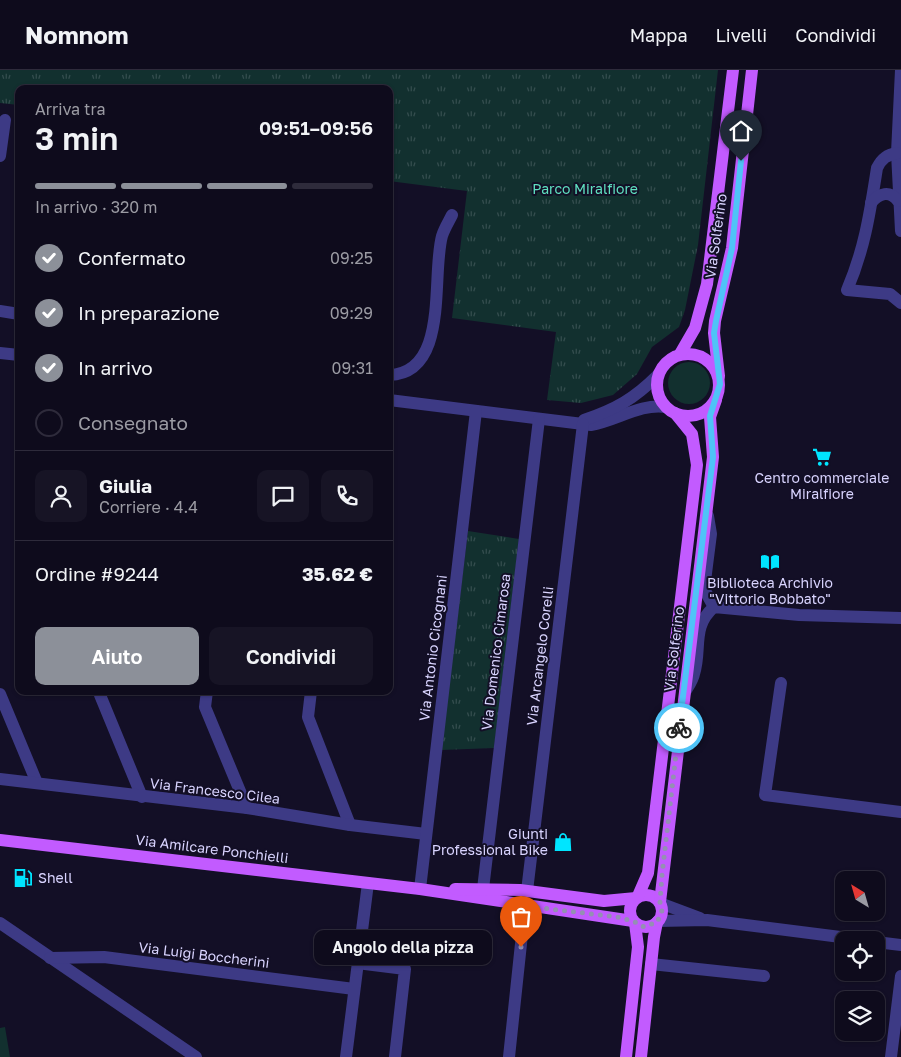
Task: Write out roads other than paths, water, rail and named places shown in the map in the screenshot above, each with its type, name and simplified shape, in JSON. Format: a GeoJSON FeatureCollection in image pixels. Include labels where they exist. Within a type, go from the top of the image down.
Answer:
{"type":"FeatureCollection","features":[{"type":"Feature","properties":{"kind":"main road","name":"Via Solferino"},"geometry":{"type":"LineString","coordinates":[[626,1057],[638,946],[630,909],[648,873],[696,465],[692,434],[670,410],[658,392],[658,375],[666,362],[680,354],[695,328],[707,284],[733,70]]}},
{"type":"Feature","properties":{"kind":"main road","name":"Via Solferino"},"geometry":{"type":"LineString","coordinates":[[641,1057],[651,964],[658,922],[662,912],[660,902],[713,457],[710,416],[719,392],[714,333],[732,248],[752,70]]}},
{"type":"Feature","properties":{"kind":"main road"},"geometry":{"type":"LineString","coordinates":[[680,354],[699,355],[708,360],[719,376]]}},
{"type":"Feature","properties":{"kind":"main road"},"geometry":{"type":"LineString","coordinates":[[670,410],[684,416],[702,413],[716,400]]}},
{"type":"Feature","properties":{"kind":"main road","name":"Via Amilcare Ponchielli"},"geometry":{"type":"LineString","coordinates":[[0,840],[420,889],[525,906],[617,917],[634,922]]}},
{"type":"Feature","properties":{"kind":"main road","name":"Via Amilcare Ponchielli"},"geometry":{"type":"LineString","coordinates":[[420,889],[483,888],[527,891],[604,901],[637,897]]}},
{"type":"Feature","properties":{"kind":"main road"},"geometry":{"type":"LineString","coordinates":[[637,897],[652,896],[660,902]]}},
{"type":"Feature","properties":{"kind":"main road"},"geometry":{"type":"LineString","coordinates":[[634,922],[644,927],[658,922]]}},
{"type":"Feature","properties":{"kind":"street"},"geometry":{"type":"LineString","coordinates":[[901,70],[898,153],[898,201],[901,230]]}},
{"type":"Feature","properties":{"kind":"street"},"geometry":{"type":"LineString","coordinates":[[0,156],[5,120]]}},
{"type":"Feature","properties":{"kind":"street"},"geometry":{"type":"LineString","coordinates":[[898,153],[886,156],[880,160],[877,168],[869,224],[862,245],[861,259],[847,290],[890,294],[901,303]]}},
{"type":"Feature","properties":{"kind":"street"},"geometry":{"type":"LineString","coordinates":[[872,203],[880,195],[886,194],[892,195],[898,201]]}},
{"type":"Feature","properties":{"kind":"street"},"geometry":{"type":"LineString","coordinates":[[393,375],[402,374],[413,368],[422,358],[431,336],[442,236],[452,215]]}},
{"type":"Feature","properties":{"kind":"street"},"geometry":{"type":"LineString","coordinates":[[0,311],[15,313]]}},
{"type":"Feature","properties":{"kind":"street"},"geometry":{"type":"LineString","coordinates":[[0,353],[15,355]]}},
{"type":"Feature","properties":{"kind":"street"},"geometry":{"type":"LineString","coordinates":[[580,423],[622,405],[658,375]]}},
{"type":"Feature","properties":{"kind":"street"},"geometry":{"type":"LineString","coordinates":[[393,401],[580,423],[601,423],[646,407],[670,410]]}},
{"type":"Feature","properties":{"kind":"street","name":"Via Antonio Cicognani"},"geometry":{"type":"LineString","coordinates":[[420,889],[476,411]]}},
{"type":"Feature","properties":{"kind":"street","name":"Via Domenico Cimarosa"},"geometry":{"type":"LineString","coordinates":[[483,888],[539,419]]}},
{"type":"Feature","properties":{"kind":"street","name":"Via Arcangelo Corelli"},"geometry":{"type":"LineString","coordinates":[[527,891],[580,423]]}},
{"type":"Feature","properties":{"kind":"street"},"geometry":{"type":"LineString","coordinates":[[707,506],[711,534],[704,589],[721,608]]}},
{"type":"Feature","properties":{"kind":"street"},"geometry":{"type":"LineString","coordinates":[[683,697],[694,674],[700,625],[706,614],[721,608],[799,615],[901,618]]}},
{"type":"Feature","properties":{"kind":"street"},"geometry":{"type":"LineString","coordinates":[[781,683],[764,795],[901,812]]}},
{"type":"Feature","properties":{"kind":"street"},"geometry":{"type":"LineString","coordinates":[[0,694],[37,783]]}},
{"type":"Feature","properties":{"kind":"street"},"geometry":{"type":"LineString","coordinates":[[100,695],[142,797]]}},
{"type":"Feature","properties":{"kind":"street"},"geometry":{"type":"LineString","coordinates":[[206,695],[205,707],[247,808]]}},
{"type":"Feature","properties":{"kind":"street"},"geometry":{"type":"LineString","coordinates":[[311,695],[308,717],[350,825]]}},
{"type":"Feature","properties":{"kind":"street","name":"Via Francesco Cilea"},"geometry":{"type":"LineString","coordinates":[[0,779],[247,808],[350,825],[426,834]]}},
{"type":"Feature","properties":{"kind":"street"},"geometry":{"type":"LineString","coordinates":[[346,1054],[368,883]]}},
{"type":"Feature","properties":{"kind":"street"},"geometry":{"type":"LineString","coordinates":[[660,902],[707,920]]}},
{"type":"Feature","properties":{"kind":"street"},"geometry":{"type":"LineString","coordinates":[[509,1057],[525,906]]}},
{"type":"Feature","properties":{"kind":"street"},"geometry":{"type":"LineString","coordinates":[[658,922],[707,920],[835,936]]}},
{"type":"Feature","properties":{"kind":"street"},"geometry":{"type":"LineString","coordinates":[[0,923],[196,1057]]}},
{"type":"Feature","properties":{"kind":"street"},"geometry":{"type":"LineString","coordinates":[[885,943],[901,945]]}},
{"type":"Feature","properties":{"kind":"street","name":"Via Luigi Boccherini"},"geometry":{"type":"LineString","coordinates":[[50,958],[104,958],[354,989]]}},
{"type":"Feature","properties":{"kind":"street"},"geometry":{"type":"LineString","coordinates":[[357,963],[406,968],[395,1057]]}},
{"type":"Feature","properties":{"kind":"street"},"geometry":{"type":"LineString","coordinates":[[651,964],[764,976]]}},
{"type":"Feature","properties":{"kind":"street"},"geometry":{"type":"LineString","coordinates":[[891,1057],[901,976]]}},
{"type":"Feature","properties":{"kind":"place","name":"Centro commerciale Miralfiore"},"geometry":{"type":"Point","coordinates":[822,457]}},
{"type":"Feature","properties":{"kind":"place","name":"Biblioteca Archivio \"Vittorio Bobbato\""},"geometry":{"type":"Point","coordinates":[770,562]}},
{"type":"Feature","properties":{"kind":"place","name":"Giunti Professional Bike"},"geometry":{"type":"Point","coordinates":[563,842]}},
{"type":"Feature","properties":{"kind":"place","name":"Shell"},"geometry":{"type":"Point","coordinates":[23,878]}},
{"type":"Feature","properties":{"kind":"place","name":"Angolo della pizza"},"geometry":{"type":"Point","coordinates":[521,947]}},
{"type":"Feature","properties":{"kind":"park label","name":"Parco Miralfiore"},"geometry":{"type":"Point","coordinates":[585,189]}}]}
